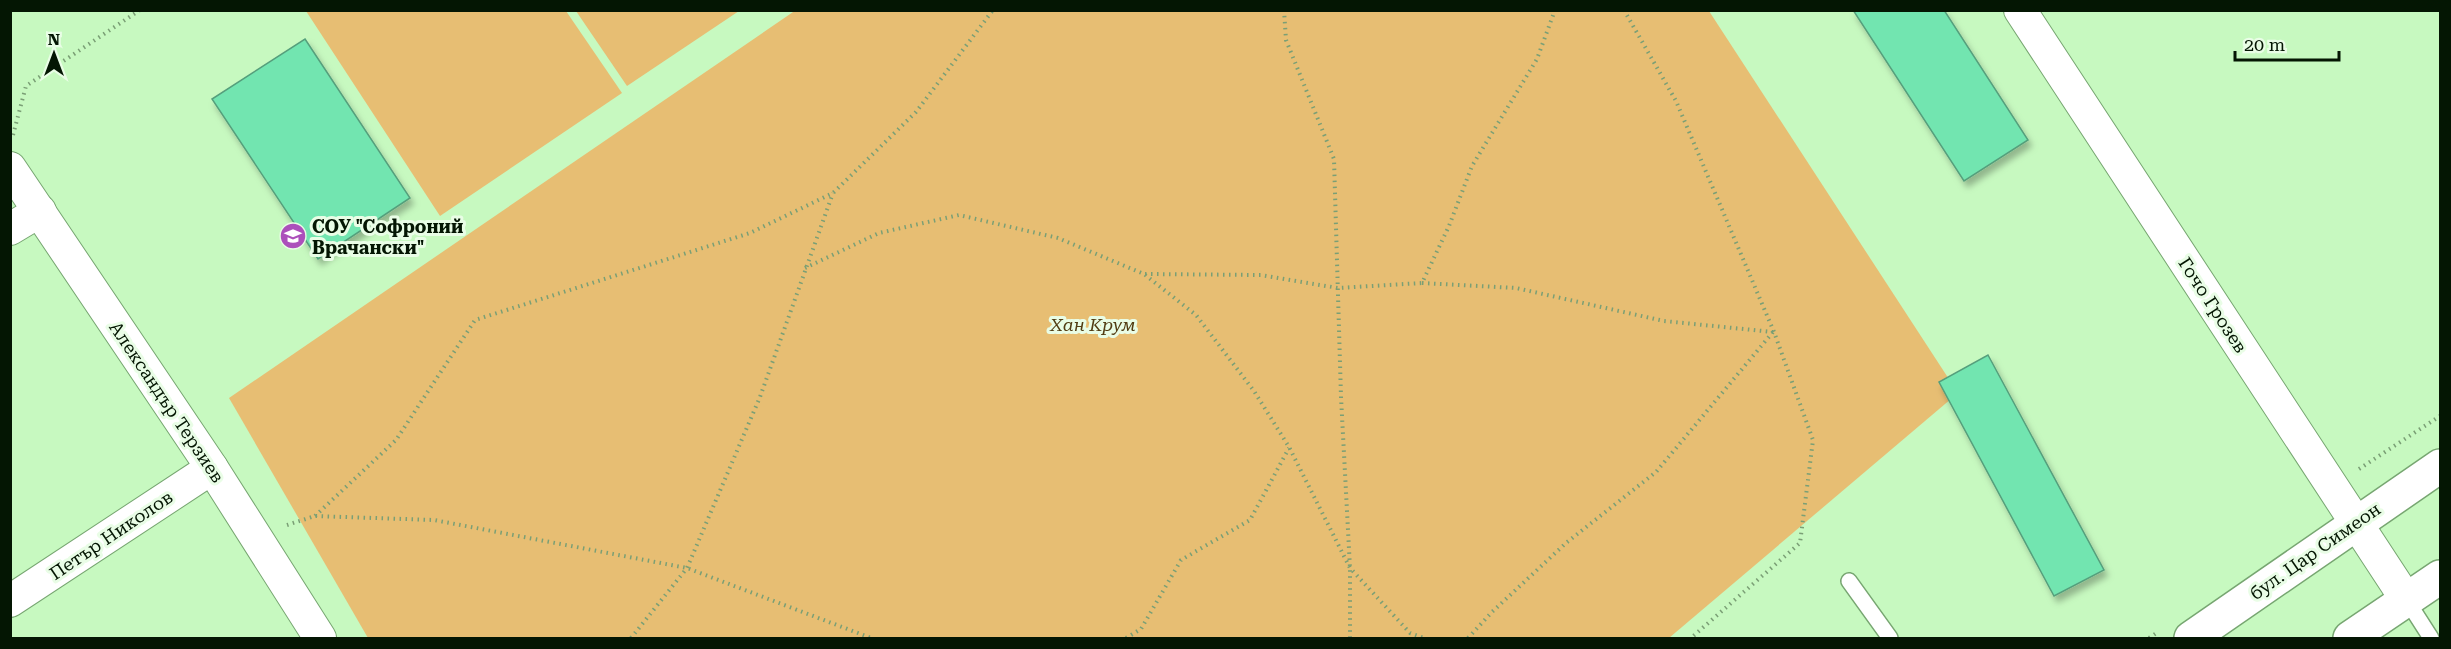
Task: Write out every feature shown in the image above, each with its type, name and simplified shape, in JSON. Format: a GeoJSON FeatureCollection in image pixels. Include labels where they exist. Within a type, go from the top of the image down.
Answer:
{"type":"FeatureCollection","features":[{"type":"Feature","properties":{"kind":"main road","name":"бул. Цар Симеон"},"geometry":{"type":"LineString","coordinates":[[2191,639],[2440,466]]}},
{"type":"Feature","properties":{"kind":"main road"},"geometry":{"type":"LineString","coordinates":[[2350,639],[2440,577]]}},
{"type":"Feature","properties":{"kind":"street","name":"Гочо Грозев"},"geometry":{"type":"LineString","coordinates":[[2020,10],[2406,599]]}},
{"type":"Feature","properties":{"kind":"street","name":"Александър Терзиев"},"geometry":{"type":"LineString","coordinates":[[10,168],[212,468],[320,639]]}},
{"type":"Feature","properties":{"kind":"street"},"geometry":{"type":"LineString","coordinates":[[10,229],[40,211]]}},
{"type":"Feature","properties":{"kind":"street","name":"Петър Николов"},"geometry":{"type":"LineString","coordinates":[[10,601],[212,468]]}},
{"type":"Feature","properties":{"kind":"lane"},"geometry":{"type":"LineString","coordinates":[[1849,581],[1890,639]]}},
{"type":"Feature","properties":{"kind":"lane"},"geometry":{"type":"LineString","coordinates":[[2406,599],[2431,639]]}},
{"type":"Feature","properties":{"kind":"path"},"geometry":{"type":"LineString","coordinates":[[10,143],[26,86],[140,10]]}},
{"type":"Feature","properties":{"kind":"path"},"geometry":{"type":"LineString","coordinates":[[871,639],[687,568],[434,520],[315,516],[396,440],[475,320],[750,233],[833,193],[916,112],[993,10]]}},
{"type":"Feature","properties":{"kind":"path"},"geometry":{"type":"LineString","coordinates":[[1284,10],[1286,40],[1334,159],[1350,568],[1350,639]]}},
{"type":"Feature","properties":{"kind":"path"},"geometry":{"type":"LineString","coordinates":[[1422,283],[1449,226],[1472,166],[1537,59],[1555,10]]}},
{"type":"Feature","properties":{"kind":"path"},"geometry":{"type":"LineString","coordinates":[[1624,10],[1677,101],[1774,332],[1813,440],[1800,543],[1691,639]]}},
{"type":"Feature","properties":{"kind":"path"},"geometry":{"type":"LineString","coordinates":[[631,639],[687,568],[760,397],[833,193]]}},
{"type":"Feature","properties":{"kind":"path"},"geometry":{"type":"LineString","coordinates":[[805,268],[879,233],[958,216],[1058,238],[1144,274],[1196,315],[1254,391],[1289,447],[1350,568],[1410,633],[1425,639]]}},
{"type":"Feature","properties":{"kind":"path"},"geometry":{"type":"LineString","coordinates":[[1144,274],[1262,275],[1338,288],[1422,283],[1516,288],[1664,321],[1774,332]]}},
{"type":"Feature","properties":{"kind":"path"},"geometry":{"type":"LineString","coordinates":[[1468,639],[1492,612],[1566,543],[1656,472],[1774,332]]}},
{"type":"Feature","properties":{"kind":"path"},"geometry":{"type":"LineString","coordinates":[[2401,440],[2440,416]]}},
{"type":"Feature","properties":{"kind":"path"},"geometry":{"type":"LineString","coordinates":[[1126,639],[1141,629],[1181,560],[1250,520],[1289,447]]}},
{"type":"Feature","properties":{"kind":"green space","name":"Хан Крум"},"geometry":{"type":"Polygon","coordinates":[[[796,10],[1709,11],[1958,393],[1669,638],[368,638],[229,398],[796,10]]]}},
{"type":"Feature","properties":{"kind":"green space"},"geometry":{"type":"Polygon","coordinates":[[[306,11],[566,11],[622,93],[440,216],[306,11]]]}},
{"type":"Feature","properties":{"kind":"green space"},"geometry":{"type":"Polygon","coordinates":[[[576,11],[739,11],[627,86],[576,11]]]}},
{"type":"Feature","properties":{"kind":"building"},"geometry":{"type":"Polygon","coordinates":[[[1853,10],[1944,10],[2028,140],[1964,181],[1853,10]]]}},
{"type":"Feature","properties":{"kind":"building"},"geometry":{"type":"Polygon","coordinates":[[[305,39],[410,198],[318,259],[212,99],[305,39]]]}},
{"type":"Feature","properties":{"kind":"building"},"geometry":{"type":"Polygon","coordinates":[[[1988,355],[2104,570],[2054,596],[1939,382],[1988,355]]]}},
{"type":"Feature","properties":{"kind":"place","name":"СОУ \"Софроний Врачански\""},"geometry":{"type":"Point","coordinates":[293,236]}}]}
